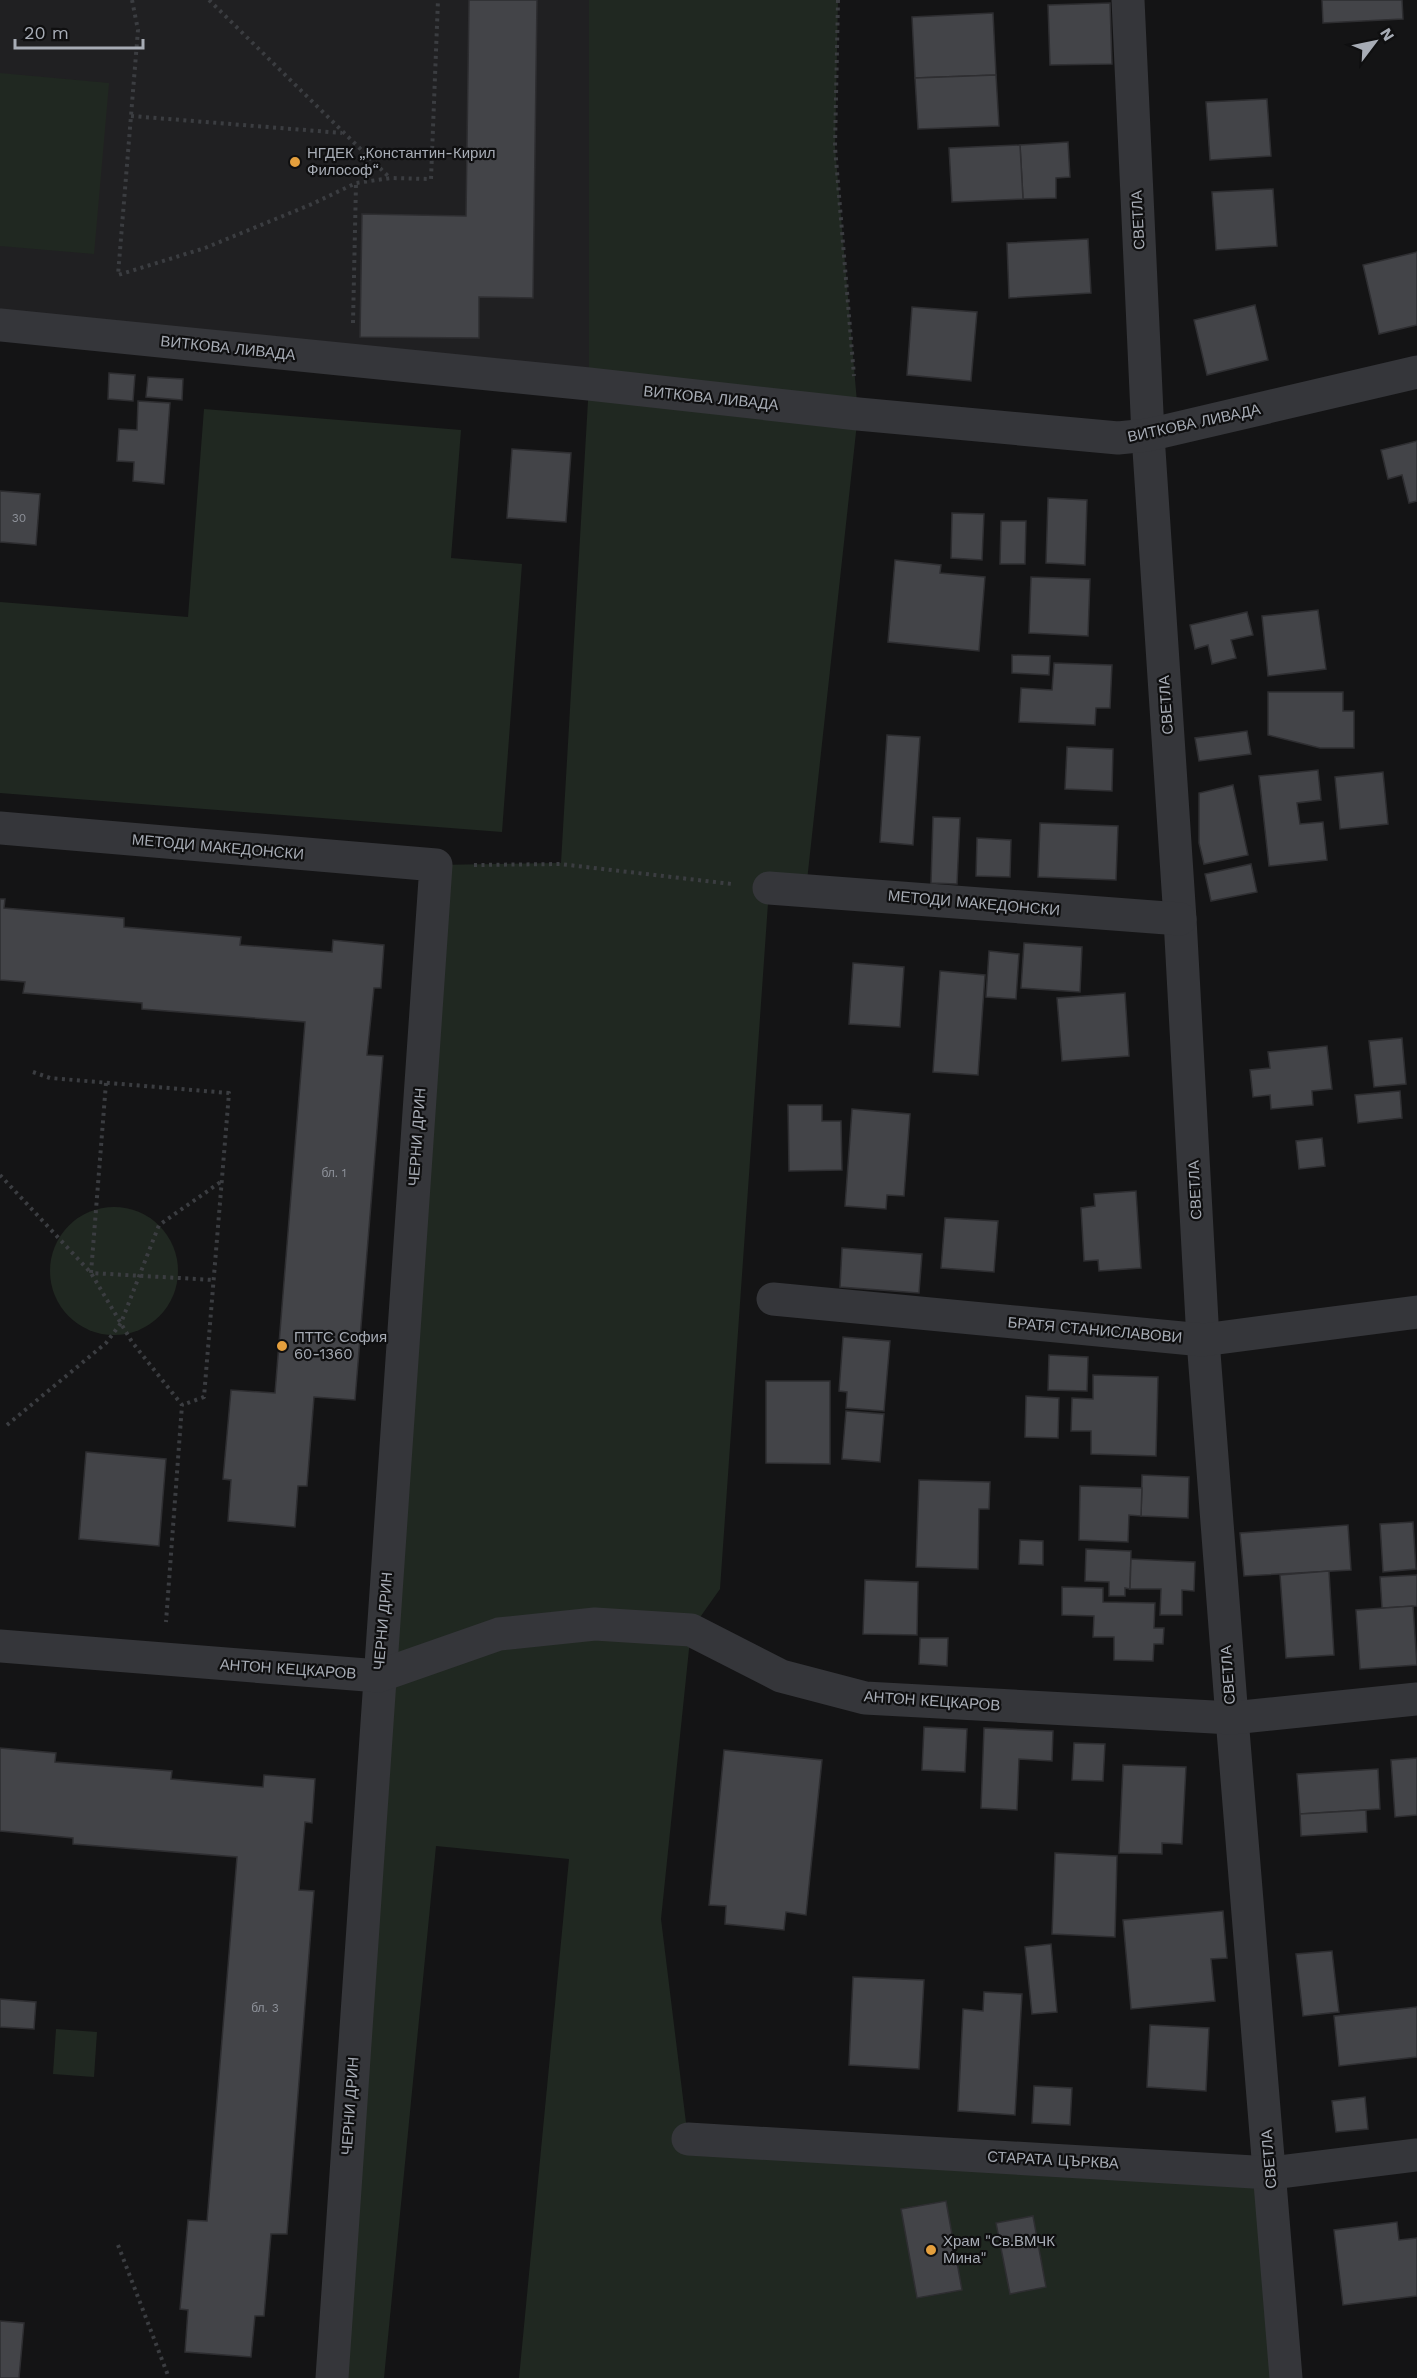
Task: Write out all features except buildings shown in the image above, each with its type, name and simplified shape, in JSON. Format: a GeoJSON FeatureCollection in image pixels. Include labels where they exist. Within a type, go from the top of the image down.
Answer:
{"type":"FeatureCollection","features":[{"type":"Feature","properties":{"kind":"street","name":"СВЕТЛА"},"geometry":{"type":"LineString","coordinates":[[1128,0],[1148,435],[1180,919],[1203,1340],[1286,2378]]}},
{"type":"Feature","properties":{"kind":"street","name":"ВИТКОВА ЛИВАДА"},"geometry":{"type":"LineString","coordinates":[[0,324],[858,414],[1118,438],[1148,435],[1417,372]]}},
{"type":"Feature","properties":{"kind":"street","name":"МЕТОДИ МАКЕДОНСКИ"},"geometry":{"type":"LineString","coordinates":[[0,828],[436,865]]}},
{"type":"Feature","properties":{"kind":"street","name":"ЧЕРНИ ДРИН"},"geometry":{"type":"LineString","coordinates":[[332,2378],[378,1676],[436,865]]}},
{"type":"Feature","properties":{"kind":"street","name":"МЕТОДИ МАКЕДОНСКИ"},"geometry":{"type":"LineString","coordinates":[[769,888],[1180,919]]}},
{"type":"Feature","properties":{"kind":"street","name":"БРАТЯ СТАНИСЛАВОВИ"},"geometry":{"type":"LineString","coordinates":[[773,1299],[1203,1340],[1417,1312]]}},
{"type":"Feature","properties":{"kind":"street","name":"АНТОН КЕЦКАРОВ"},"geometry":{"type":"LineString","coordinates":[[0,1646],[378,1676],[499,1634],[595,1624],[691,1630],[781,1676],[865,1698],[1232,1718],[1417,1699]]}},
{"type":"Feature","properties":{"kind":"street","name":"СТАРАТА ЦЪРКВА"},"geometry":{"type":"LineString","coordinates":[[688,2139],[1271,2173],[1417,2155]]}},
{"type":"Feature","properties":{"kind":"path"},"geometry":{"type":"LineString","coordinates":[[132,0],[138,30],[118,275],[205,248],[312,204],[356,183],[391,178],[431,179],[438,0]]}},
{"type":"Feature","properties":{"kind":"path"},"geometry":{"type":"LineString","coordinates":[[209,0],[391,178]]}},
{"type":"Feature","properties":{"kind":"path"},"geometry":{"type":"LineString","coordinates":[[838,0],[835,147],[858,414]]}},
{"type":"Feature","properties":{"kind":"path"},"geometry":{"type":"LineString","coordinates":[[131,116],[344,133]]}},
{"type":"Feature","properties":{"kind":"path"},"geometry":{"type":"LineString","coordinates":[[352,360],[356,183]]}},
{"type":"Feature","properties":{"kind":"path"},"geometry":{"type":"LineString","coordinates":[[436,865],[561,864],[769,888]]}},
{"type":"Feature","properties":{"kind":"path"},"geometry":{"type":"LineString","coordinates":[[33,1072],[50,1078],[229,1093],[204,1397],[182,1405]]}},
{"type":"Feature","properties":{"kind":"path"},"geometry":{"type":"LineString","coordinates":[[91,1273],[106,1083]]}},
{"type":"Feature","properties":{"kind":"path"},"geometry":{"type":"LineString","coordinates":[[0,1175],[91,1273],[132,1342],[182,1405],[164,1659]]}},
{"type":"Feature","properties":{"kind":"path"},"geometry":{"type":"LineString","coordinates":[[6,1425],[106,1343],[121,1323],[159,1225],[222,1181]]}},
{"type":"Feature","properties":{"kind":"path"},"geometry":{"type":"LineString","coordinates":[[91,1273],[214,1280]]}},
{"type":"Feature","properties":{"kind":"path"},"geometry":{"type":"LineString","coordinates":[[118,2245],[169,2378]]}},
{"type":"Feature","properties":{"kind":"shaded area","name":"НГДЕК „Константин-Кирил Философ“"},"geometry":{"type":"Polygon","coordinates":[[[0,0],[589,0],[589,384],[0,325],[0,0]]]}},
{"type":"Feature","properties":{"kind":"shaded area"},"geometry":{"type":"Polygon","coordinates":[[[589,0],[838,0],[835,147],[858,414],[806,890],[769,889],[720,1589],[691,1630],[661,1919],[688,2139],[1271,2173],[1286,2378],[519,2378],[569,1859],[436,1846],[384,2378],[332,2378],[436,865],[561,863],[589,384],[589,0]]]}},
{"type":"Feature","properties":{"kind":"shaded area"},"geometry":{"type":"Polygon","coordinates":[[[0,73],[109,83],[94,254],[0,246],[0,73]]]}},
{"type":"Feature","properties":{"kind":"shaded area"},"geometry":{"type":"Polygon","coordinates":[[[204,409],[461,430],[451,558],[522,564],[502,832],[0,793],[0,602],[188,617],[204,409]]]}},
{"type":"Feature","properties":{"kind":"shaded area"},"geometry":{"type":"Polygon","coordinates":[[[114,1207],[138,1212],[159,1226],[173,1247],[178,1271],[173,1295],[159,1316],[138,1330],[114,1335],[90,1330],[69,1316],[55,1295],[50,1271],[55,1247],[69,1226],[90,1212],[114,1207]]]}},
{"type":"Feature","properties":{"kind":"shaded area"},"geometry":{"type":"Polygon","coordinates":[[[56,2029],[97,2032],[94,2077],[53,2074],[56,2029]]]}},
{"type":"Feature","properties":{"kind":"place","name":"НГДЕК „Константин-Кирил Философ“"},"geometry":{"type":"Point","coordinates":[295,162]}},
{"type":"Feature","properties":{"kind":"place","name":"ПТТС София 60-1360"},"geometry":{"type":"Point","coordinates":[282,1346]}},
{"type":"Feature","properties":{"kind":"place","name":"Храм \"Св.ВМЧК Мина\""},"geometry":{"type":"Point","coordinates":[931,2250]}}]}
